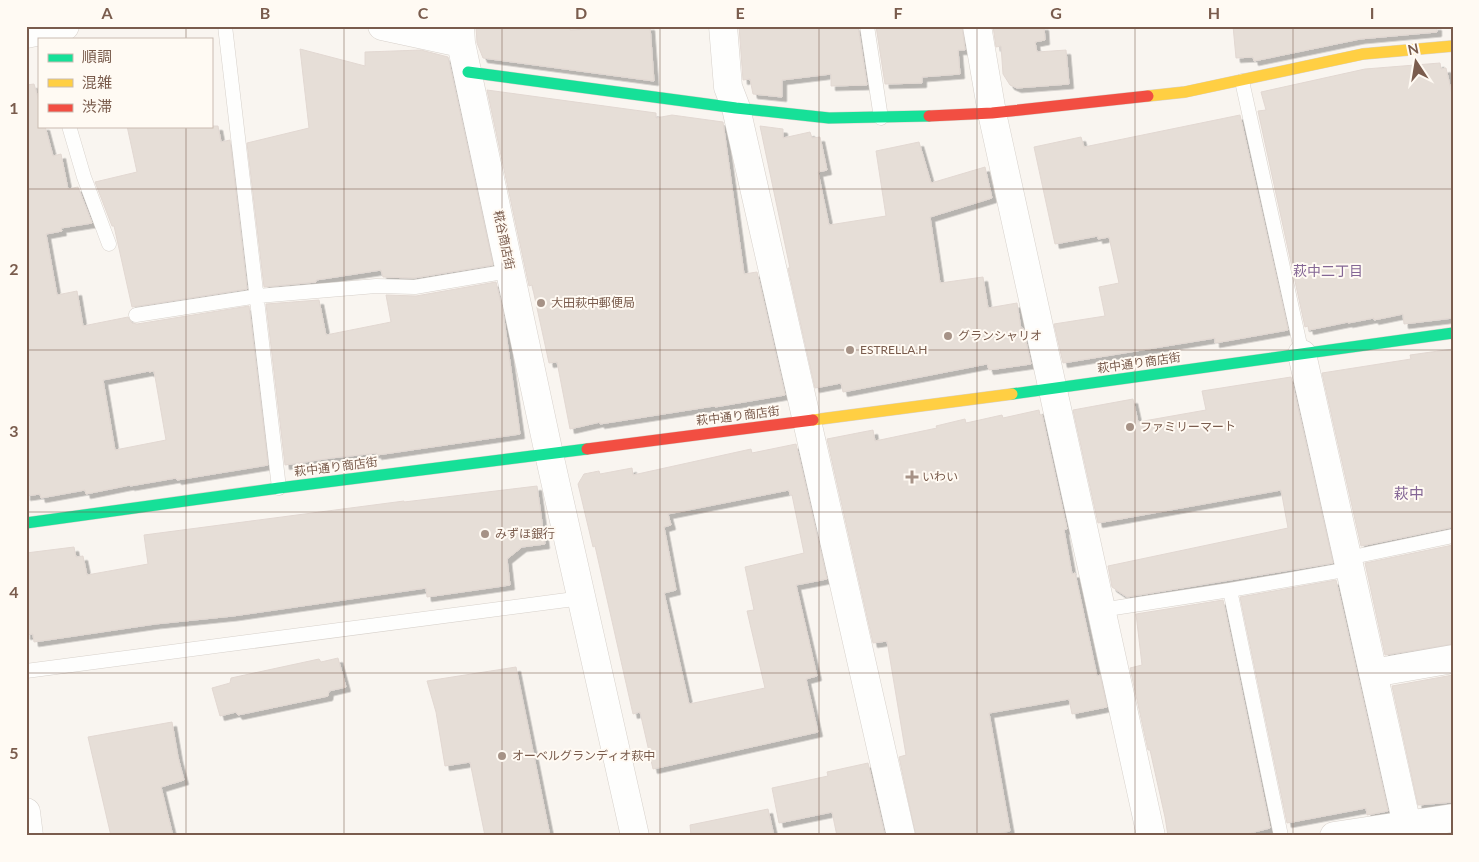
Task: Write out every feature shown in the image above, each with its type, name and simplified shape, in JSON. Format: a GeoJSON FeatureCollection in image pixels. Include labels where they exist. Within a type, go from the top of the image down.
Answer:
{"type":"FeatureCollection","features":[{"type":"Feature","properties":{"kind":"street"},"geometry":{"type":"LineString","coordinates":[[382,26],[461,34]]}},
{"type":"Feature","properties":{"kind":"street"},"geometry":{"type":"LineString","coordinates":[[723,26],[728,87],[736,108],[901,836]]}},
{"type":"Feature","properties":{"kind":"street"},"geometry":{"type":"LineString","coordinates":[[977,26],[992,113],[1151,836]]}},
{"type":"Feature","properties":{"kind":"street","name":"糀谷商店街"},"geometry":{"type":"LineString","coordinates":[[461,34],[510,271],[635,836]]}},
{"type":"Feature","properties":{"kind":"street"},"geometry":{"type":"LineString","coordinates":[[468,72],[736,108],[829,118],[881,118],[992,113],[1186,92],[1363,54],[1453,46]]}},
{"type":"Feature","properties":{"kind":"street","name":"萩中通り商店街"},"geometry":{"type":"LineString","coordinates":[[26,523],[279,488],[547,441],[806,421],[1453,334]]}},
{"type":"Feature","properties":{"kind":"street"},"geometry":{"type":"LineString","coordinates":[[1302,354],[1407,825]]}},
{"type":"Feature","properties":{"kind":"street"},"geometry":{"type":"LineString","coordinates":[[1373,673],[1453,659]]}},
{"type":"Feature","properties":{"kind":"street"},"geometry":{"type":"LineString","coordinates":[[26,812],[30,836]]}},
{"type":"Feature","properties":{"kind":"street"},"geometry":{"type":"LineString","coordinates":[[1334,836],[1453,818]]}},
{"type":"Feature","properties":{"kind":"lane"},"geometry":{"type":"LineString","coordinates":[[225,26],[279,488]]}},
{"type":"Feature","properties":{"kind":"lane"},"geometry":{"type":"LineString","coordinates":[[867,26],[881,118]]}},
{"type":"Feature","properties":{"kind":"lane"},"geometry":{"type":"LineString","coordinates":[[1242,81],[1302,354]]}},
{"type":"Feature","properties":{"kind":"lane"},"geometry":{"type":"LineString","coordinates":[[70,128],[84,177],[109,244]]}},
{"type":"Feature","properties":{"kind":"lane"},"geometry":{"type":"LineString","coordinates":[[136,315],[258,296],[376,286],[415,287],[510,271]]}},
{"type":"Feature","properties":{"kind":"lane"},"geometry":{"type":"LineString","coordinates":[[1101,610],[1230,590],[1349,564],[1453,536]]}},
{"type":"Feature","properties":{"kind":"lane"},"geometry":{"type":"LineString","coordinates":[[1230,590],[1281,836]]}},
{"type":"Feature","properties":{"kind":"lane"},"geometry":{"type":"LineString","coordinates":[[26,671],[582,598]]}},
{"type":"Feature","properties":{"kind":"building"},"geometry":{"type":"Polygon","coordinates":[[[476,26],[570,26],[570,30],[650,26],[654,81],[483,58],[477,43],[476,26]]]}},
{"type":"Feature","properties":{"kind":"building"},"geometry":{"type":"Polygon","coordinates":[[[739,26],[858,26],[867,85],[831,86],[831,74],[782,80],[782,97],[753,94],[750,79],[743,80],[739,26]]]}},
{"type":"Feature","properties":{"kind":"building"},"geometry":{"type":"Polygon","coordinates":[[[876,26],[962,26],[965,50],[958,50],[960,74],[922,77],[922,83],[885,84],[876,26]]]}},
{"type":"Feature","properties":{"kind":"building"},"geometry":{"type":"Polygon","coordinates":[[[993,26],[1044,26],[1045,40],[1035,42],[1037,52],[1066,50],[1069,84],[1017,88],[1010,85],[1003,74],[1001,46],[996,47],[993,26]]]}},
{"type":"Feature","properties":{"kind":"building"},"geometry":{"type":"Polygon","coordinates":[[[1233,26],[1437,26],[1437,32],[1360,39],[1254,61],[1253,57],[1236,58],[1233,26]]]}},
{"type":"Feature","properties":{"kind":"building"},"geometry":{"type":"Polygon","coordinates":[[[300,49],[365,66],[365,52],[421,50],[448,57],[493,265],[414,278],[383,277],[381,270],[316,280],[316,282],[264,287],[247,143],[309,128],[300,49]]]}},
{"type":"Feature","properties":{"kind":"building"},"geometry":{"type":"Polygon","coordinates":[[[1440,63],[1441,69],[1446,68],[1453,99],[1453,318],[1404,324],[1403,314],[1309,330],[1308,326],[1305,327],[1258,111],[1266,110],[1261,92],[1365,69],[1440,63]]]}},
{"type":"Feature","properties":{"kind":"building"},"geometry":{"type":"Polygon","coordinates":[[[34,84],[38,98],[38,128],[46,128],[53,156],[61,154],[68,189],[78,187],[92,223],[61,228],[62,231],[46,234],[57,295],[77,291],[83,326],[128,317],[132,323],[137,324],[249,306],[268,465],[177,480],[176,478],[130,485],[86,494],[85,490],[41,498],[40,494],[26,496],[26,85],[34,84]],[[154,371],[103,380],[115,450],[166,440],[154,371]]]}},
{"type":"Feature","properties":{"kind":"building"},"geometry":{"type":"Polygon","coordinates":[[[487,90],[656,113],[656,118],[672,115],[723,122],[744,274],[757,272],[785,395],[600,424],[600,422],[570,429],[557,362],[549,363],[532,285],[529,286],[487,90]]]}},
{"type":"Feature","properties":{"kind":"building"},"geometry":{"type":"Polygon","coordinates":[[[1240,115],[1288,330],[1215,343],[1215,338],[1063,363],[1054,324],[1105,316],[1099,287],[1119,283],[1109,237],[1098,239],[1098,236],[1055,244],[1034,147],[1081,137],[1084,147],[1240,115]]]}},
{"type":"Feature","properties":{"kind":"building"},"geometry":{"type":"Polygon","coordinates":[[[212,126],[218,126],[221,142],[230,140],[247,289],[132,307],[114,226],[112,226],[95,182],[137,172],[127,128],[212,128],[212,126]]]}},
{"type":"Feature","properties":{"kind":"building"},"geometry":{"type":"Polygon","coordinates":[[[760,126],[783,129],[783,138],[810,132],[812,138],[820,137],[827,170],[818,172],[829,225],[886,216],[876,151],[919,142],[931,183],[985,167],[992,198],[930,217],[940,283],[983,277],[988,308],[1017,303],[1021,329],[1023,328],[1031,364],[989,370],[987,364],[843,392],[841,383],[815,388],[788,268],[790,268],[760,126]]]}},
{"type":"Feature","properties":{"kind":"building"},"geometry":{"type":"Polygon","coordinates":[[[496,282],[503,312],[520,434],[377,455],[377,453],[285,465],[266,304],[319,300],[326,335],[391,322],[386,295],[416,296],[496,282]]]}},
{"type":"Feature","properties":{"kind":"building"},"geometry":{"type":"Polygon","coordinates":[[[1453,349],[1453,527],[1361,546],[1322,373],[1411,359],[1410,355],[1453,349]]]}},
{"type":"Feature","properties":{"kind":"building"},"geometry":{"type":"Polygon","coordinates":[[[1291,377],[1333,563],[1127,597],[1112,587],[1108,566],[1288,528],[1281,490],[1098,523],[1073,410],[1133,399],[1138,422],[1206,410],[1202,391],[1291,377]]]}},
{"type":"Feature","properties":{"kind":"building"},"geometry":{"type":"Polygon","coordinates":[[[1039,410],[1040,415],[1042,415],[1067,529],[1064,530],[1072,574],[1075,573],[1097,676],[1100,675],[1107,707],[1072,714],[1069,699],[989,713],[1010,831],[986,836],[916,836],[899,757],[906,755],[887,641],[873,643],[827,439],[873,430],[875,441],[937,428],[936,426],[965,419],[966,423],[1002,415],[1003,418],[1039,410]]]}},
{"type":"Feature","properties":{"kind":"building"},"geometry":{"type":"Polygon","coordinates":[[[796,444],[827,579],[796,585],[817,676],[806,679],[818,732],[653,769],[640,712],[633,714],[595,546],[593,547],[578,484],[584,474],[599,471],[600,474],[632,468],[633,475],[751,449],[752,453],[796,444]],[[789,490],[668,514],[671,525],[664,527],[676,590],[664,593],[689,704],[765,688],[747,611],[754,610],[745,567],[804,553],[792,495],[790,495],[789,490]]]}},
{"type":"Feature","properties":{"kind":"building"},"geometry":{"type":"Polygon","coordinates":[[[537,486],[545,544],[522,547],[507,559],[510,585],[427,597],[426,588],[34,642],[33,634],[26,635],[26,553],[74,547],[76,557],[83,556],[87,575],[148,564],[144,535],[404,501],[537,486]]]}},
{"type":"Feature","properties":{"kind":"building"},"geometry":{"type":"Polygon","coordinates":[[[1453,545],[1453,644],[1385,655],[1365,563],[1453,545]]]}},
{"type":"Feature","properties":{"kind":"building"},"geometry":{"type":"Polygon","coordinates":[[[1336,580],[1388,811],[1367,815],[1366,808],[1287,823],[1240,597],[1336,580]]]}},
{"type":"Feature","properties":{"kind":"building"},"geometry":{"type":"Polygon","coordinates":[[[1223,600],[1270,828],[1239,836],[1168,836],[1130,668],[1142,665],[1136,614],[1223,600]]]}},
{"type":"Feature","properties":{"kind":"building"},"geometry":{"type":"Polygon","coordinates":[[[338,658],[346,687],[329,691],[328,696],[238,715],[236,712],[220,716],[212,688],[230,683],[231,678],[319,659],[321,662],[338,658]]]}},
{"type":"Feature","properties":{"kind":"building","name":"オーベルグランディオ萩中"},"geometry":{"type":"Polygon","coordinates":[[[516,667],[550,836],[485,836],[470,762],[445,766],[436,712],[427,681],[516,667]]]}},
{"type":"Feature","properties":{"kind":"building"},"geometry":{"type":"Polygon","coordinates":[[[1453,675],[1453,802],[1418,805],[1392,686],[1453,675]]]}},
{"type":"Feature","properties":{"kind":"building"},"geometry":{"type":"Polygon","coordinates":[[[172,722],[184,780],[161,787],[173,836],[111,836],[88,737],[172,722]]]}},
{"type":"Feature","properties":{"kind":"building"},"geometry":{"type":"Polygon","coordinates":[[[868,763],[885,836],[837,836],[832,812],[779,823],[772,788],[828,776],[827,772],[868,763]]]}},
{"type":"Feature","properties":{"kind":"building"},"geometry":{"type":"Polygon","coordinates":[[[768,809],[774,836],[691,836],[690,825],[768,809]]]}},
{"type":"Feature","properties":{"kind":"traffic: fast"},"geometry":{"type":"LineString","coordinates":[[468,72],[736,108],[829,118],[929,116]]}},
{"type":"Feature","properties":{"kind":"traffic: fast"},"geometry":{"type":"LineString","coordinates":[[1012,394],[1453,333]]}},
{"type":"Feature","properties":{"kind":"traffic: fast"},"geometry":{"type":"LineString","coordinates":[[26,523],[279,488],[587,449]]}},
{"type":"Feature","properties":{"kind":"traffic: slow"},"geometry":{"type":"LineString","coordinates":[[1148,96],[1185,92],[1363,54],[1453,46]]}},
{"type":"Feature","properties":{"kind":"traffic: slow"},"geometry":{"type":"LineString","coordinates":[[813,420],[1012,394]]}},
{"type":"Feature","properties":{"kind":"traffic: jam"},"geometry":{"type":"LineString","coordinates":[[929,116],[992,113],[1148,96]]}},
{"type":"Feature","properties":{"kind":"traffic: jam"},"geometry":{"type":"LineString","coordinates":[[587,449],[813,420]]}},
{"type":"Feature","properties":{"kind":"place","name":"大田萩中郵便局"},"geometry":{"type":"Point","coordinates":[541,303]}},
{"type":"Feature","properties":{"kind":"place","name":"グランシャリオ"},"geometry":{"type":"Point","coordinates":[948,336]}},
{"type":"Feature","properties":{"kind":"place","name":"ESTRELLA.H"},"geometry":{"type":"Point","coordinates":[850,350]}},
{"type":"Feature","properties":{"kind":"place","name":"ファミリーマート"},"geometry":{"type":"Point","coordinates":[1130,427]}},
{"type":"Feature","properties":{"kind":"place","name":"いわい"},"geometry":{"type":"Point","coordinates":[912,477]}},
{"type":"Feature","properties":{"kind":"place","name":"みずほ銀行"},"geometry":{"type":"Point","coordinates":[485,534]}},
{"type":"Feature","properties":{"kind":"place","name":"オーベルグランディオ萩中"},"geometry":{"type":"Point","coordinates":[502,756]}},
{"type":"Feature","properties":{"kind":"district","name":"萩中二丁目"},"geometry":{"type":"Point","coordinates":[1328,271]}},
{"type":"Feature","properties":{"kind":"district","name":"萩中"},"geometry":{"type":"Point","coordinates":[1409,494]}}]}
